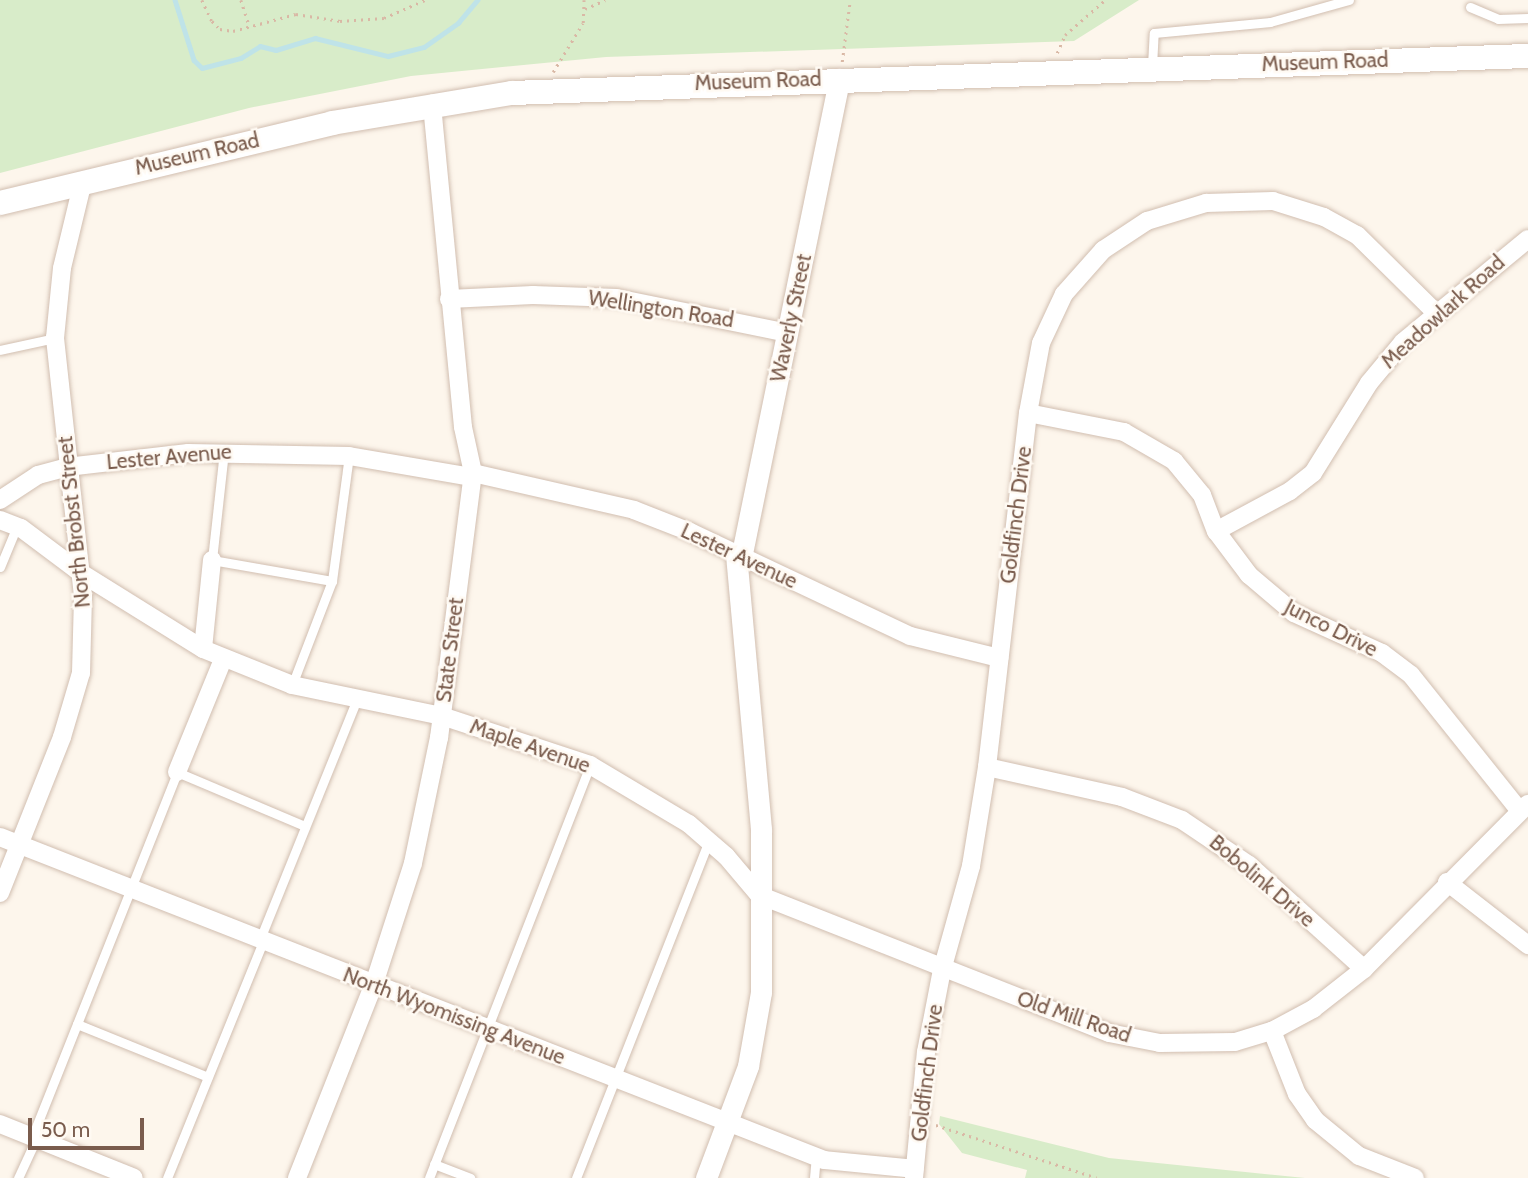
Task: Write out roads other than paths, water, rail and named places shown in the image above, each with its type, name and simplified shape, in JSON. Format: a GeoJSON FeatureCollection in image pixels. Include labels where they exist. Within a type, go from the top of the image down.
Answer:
{"type":"FeatureCollection","features":[{"type":"Feature","properties":{"kind":"main road","name":"Museum Road"},"geometry":{"type":"LineString","coordinates":[[0,203],[83,181],[432,103],[538,91],[1528,56]]}},
{"type":"Feature","properties":{"kind":"street","name":"Waverly Street"},"geometry":{"type":"LineString","coordinates":[[706,1178],[727,1124],[759,1018],[761,829],[738,556],[788,333],[839,79]]}},
{"type":"Feature","properties":{"kind":"street","name":"State Street"},"geometry":{"type":"LineString","coordinates":[[297,1178],[374,985],[413,863],[442,716],[472,475],[449,299],[432,103]]}},
{"type":"Feature","properties":{"kind":"street","name":"North Brobst Street"},"geometry":{"type":"LineString","coordinates":[[0,893],[62,737],[81,673],[81,573],[67,467],[55,338],[62,268],[83,181]]}},
{"type":"Feature","properties":{"kind":"street","name":"Goldfinch Drive"},"geometry":{"type":"LineString","coordinates":[[914,1174],[926,1052],[942,970],[971,866],[987,767],[1028,413],[1041,343],[1055,309],[1076,277],[1132,229],[1188,207],[1224,201],[1273,201],[1324,217],[1368,244],[1437,314]]}},
{"type":"Feature","properties":{"kind":"street","name":"Meadowlark Road"},"geometry":{"type":"LineString","coordinates":[[1216,531],[1290,491],[1313,473],[1379,369],[1437,314],[1528,239]]}},
{"type":"Feature","properties":{"kind":"street","name":"Wellington Road"},"geometry":{"type":"LineString","coordinates":[[449,299],[533,295],[616,298],[788,333]]}},
{"type":"Feature","properties":{"kind":"street","name":"Junco Drive"},"geometry":{"type":"LineString","coordinates":[[1028,413],[1124,432],[1157,449],[1202,495],[1216,531],[1249,575],[1279,602],[1382,653],[1411,676],[1523,807]]}},
{"type":"Feature","properties":{"kind":"street","name":"Lester Avenue"},"geometry":{"type":"LineString","coordinates":[[0,500],[38,475],[67,467],[224,451],[349,456],[472,475],[634,510],[911,636],[999,658]]}},
{"type":"Feature","properties":{"kind":"street","name":"Maple Avenue"},"geometry":{"type":"LineString","coordinates":[[8,523],[81,573],[223,659],[292,685],[356,701],[442,716],[590,765],[661,805],[709,841],[759,895]]}},
{"type":"Feature","properties":{"kind":"street"},"geometry":{"type":"LineString","coordinates":[[203,649],[212,560]]}},
{"type":"Feature","properties":{"kind":"street"},"geometry":{"type":"LineString","coordinates":[[177,772],[223,659]]}},
{"type":"Feature","properties":{"kind":"street","name":"Bobolink Drive"},"geometry":{"type":"LineString","coordinates":[[987,767],[1122,797],[1182,820],[1249,865],[1364,969]]}},
{"type":"Feature","properties":{"kind":"street","name":"Old Mill Road"},"geometry":{"type":"LineString","coordinates":[[759,895],[942,970],[1109,1032],[1160,1043],[1235,1042],[1272,1031],[1313,1009],[1364,969],[1523,807]]}},
{"type":"Feature","properties":{"kind":"street","name":"North Wyomissing Avenue"},"geometry":{"type":"LineString","coordinates":[[0,837],[816,1157],[914,1174]]}},
{"type":"Feature","properties":{"kind":"street"},"geometry":{"type":"LineString","coordinates":[[1447,882],[1528,946]]}},
{"type":"Feature","properties":{"kind":"street"},"geometry":{"type":"LineString","coordinates":[[1272,1031],[1297,1094],[1321,1126],[1359,1156],[1415,1178]]}},
{"type":"Feature","properties":{"kind":"street"},"geometry":{"type":"LineString","coordinates":[[0,1125],[134,1178]]}},
{"type":"Feature","properties":{"kind":"lane"},"geometry":{"type":"LineString","coordinates":[[1152,68],[1154,33],[1270,22],[1349,0]]}},
{"type":"Feature","properties":{"kind":"lane"},"geometry":{"type":"LineString","coordinates":[[1470,7],[1498,19],[1528,18]]}},
{"type":"Feature","properties":{"kind":"lane"},"geometry":{"type":"LineString","coordinates":[[0,350],[55,338]]}},
{"type":"Feature","properties":{"kind":"lane"},"geometry":{"type":"LineString","coordinates":[[224,451],[212,560],[332,581]]}},
{"type":"Feature","properties":{"kind":"lane"},"geometry":{"type":"LineString","coordinates":[[292,685],[332,581],[349,456]]}},
{"type":"Feature","properties":{"kind":"lane"},"geometry":{"type":"LineString","coordinates":[[0,567],[8,523]]}},
{"type":"Feature","properties":{"kind":"lane"},"geometry":{"type":"LineString","coordinates":[[167,1178],[356,701]]}},
{"type":"Feature","properties":{"kind":"lane"},"geometry":{"type":"LineString","coordinates":[[429,1178],[590,765]]}},
{"type":"Feature","properties":{"kind":"lane"},"geometry":{"type":"LineString","coordinates":[[18,1178],[129,888],[177,772],[305,826]]}},
{"type":"Feature","properties":{"kind":"lane"},"geometry":{"type":"LineString","coordinates":[[576,1178],[709,841]]}},
{"type":"Feature","properties":{"kind":"lane"},"geometry":{"type":"LineString","coordinates":[[77,1024],[208,1077]]}},
{"type":"Feature","properties":{"kind":"lane"},"geometry":{"type":"LineString","coordinates":[[814,1178],[816,1157]]}},
{"type":"Feature","properties":{"kind":"lane"},"geometry":{"type":"LineString","coordinates":[[434,1164],[470,1178]]}},
{"type":"Feature","properties":{"kind":"waterway"},"geometry":{"type":"LineString","coordinates":[[175,0],[194,60],[202,68],[241,58],[260,46],[276,50],[315,38],[388,56],[424,47],[458,23],[477,0]]}}]}
